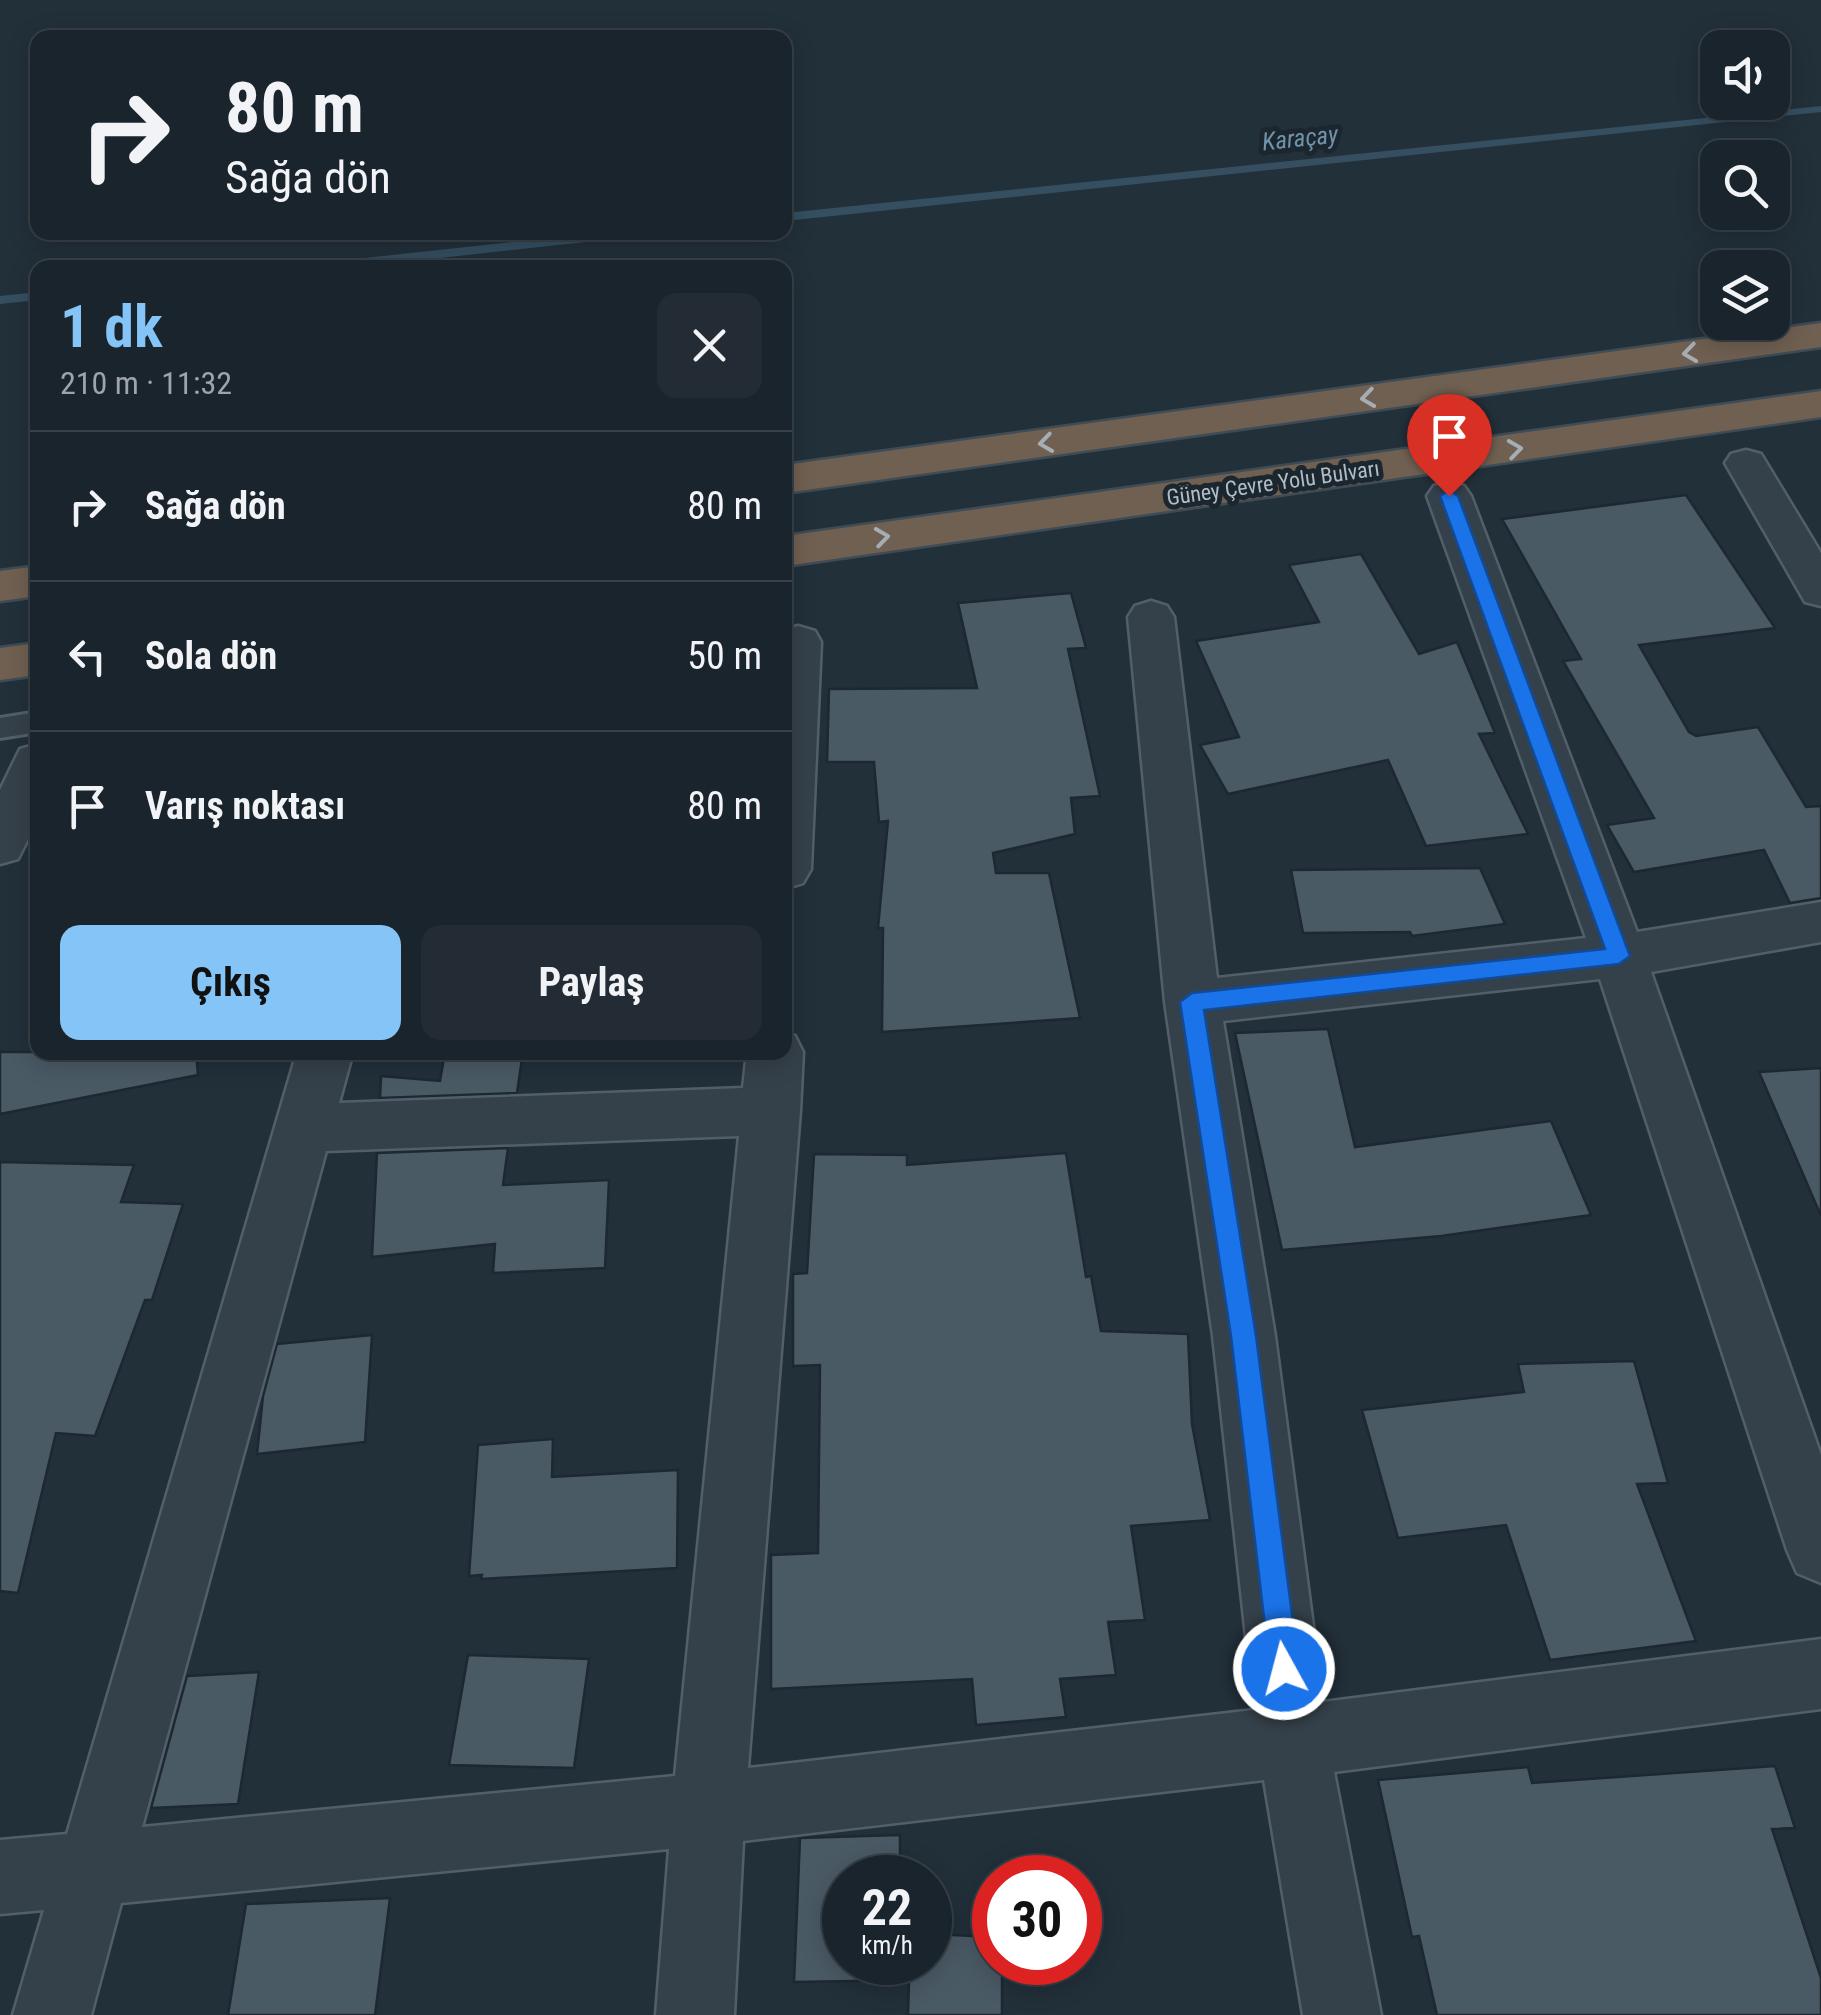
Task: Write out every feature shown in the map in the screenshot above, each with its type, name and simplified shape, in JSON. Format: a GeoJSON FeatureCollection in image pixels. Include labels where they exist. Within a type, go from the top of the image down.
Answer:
{"type":"FeatureCollection","features":[{"type":"Feature","properties":{"kind":"highway"},"geometry":{"type":"LineString","coordinates":[[792,478],[1821,335]]}},
{"type":"Feature","properties":{"kind":"highway","name":"Güney Çevre Yolu Bulvarı"},"geometry":{"type":"LineString","coordinates":[[792,550],[1821,404]]}},
{"type":"Feature","properties":{"kind":"highway"},"geometry":{"type":"LineString","coordinates":[[0,586],[30,582]]}},
{"type":"Feature","properties":{"kind":"highway"},"geometry":{"type":"LineString","coordinates":[[0,664],[30,659]]}},
{"type":"Feature","properties":{"kind":"street"},"geometry":{"type":"LineString","coordinates":[[1746,463],[1821,591]]}},
{"type":"Feature","properties":{"kind":"street"},"geometry":{"type":"LineString","coordinates":[[1449,496],[1619,956],[1821,1550]]}},
{"type":"Feature","properties":{"kind":"street"},"geometry":{"type":"LineString","coordinates":[[1151,617],[1192,1002],[1244,1336],[1293,1743],[1342,2015]]}},
{"type":"Feature","properties":{"kind":"street"},"geometry":{"type":"LineString","coordinates":[[792,746],[798,642]]}},
{"type":"Feature","properties":{"kind":"street"},"geometry":{"type":"LineString","coordinates":[[0,846],[30,780]]}},
{"type":"Feature","properties":{"kind":"street"},"geometry":{"type":"LineString","coordinates":[[1192,1002],[1619,956],[1821,922]]}},
{"type":"Feature","properties":{"kind":"street"},"geometry":{"type":"LineString","coordinates":[[52,2015],[323,1060]]}},
{"type":"Feature","properties":{"kind":"street"},"geometry":{"type":"LineString","coordinates":[[305,1128],[773,1082],[708,1810],[695,2015]]}},
{"type":"Feature","properties":{"kind":"street"},"geometry":{"type":"LineString","coordinates":[[0,1877],[708,1810],[1293,1743],[1821,1674]]}},
{"type":"Feature","properties":{"kind":"lane"},"geometry":{"type":"LineString","coordinates":[[0,728],[30,723]]}},
{"type":"Feature","properties":{"kind":"building"},"geometry":{"type":"Polygon","coordinates":[[[1686,495],[1775,628],[1639,645],[1689,732],[1696,736],[1758,727],[1806,807],[1821,806],[1821,898],[1790,903],[1764,850],[1634,872],[1607,825],[1654,818],[1563,661],[1581,659],[1502,519],[1686,495]]]}},
{"type":"Feature","properties":{"kind":"building"},"geometry":{"type":"Polygon","coordinates":[[[1361,554],[1419,654],[1457,642],[1495,733],[1479,734],[1528,834],[1426,846],[1388,760],[1228,794],[1200,745],[1239,737],[1196,641],[1319,622],[1289,565],[1361,554]]]}},
{"type":"Feature","properties":{"kind":"building"},"geometry":{"type":"Polygon","coordinates":[[[1071,593],[1086,648],[1068,649],[1100,796],[1071,798],[1075,834],[993,853],[996,873],[1049,873],[1080,1018],[882,1032],[883,928],[878,928],[888,821],[879,822],[874,762],[827,762],[829,689],[977,688],[958,603],[1071,593]]]}},
{"type":"Feature","properties":{"kind":"building"},"geometry":{"type":"Polygon","coordinates":[[[1480,868],[1505,924],[1412,936],[1410,932],[1303,933],[1291,870],[1480,868]]]}},
{"type":"Feature","properties":{"kind":"building"},"geometry":{"type":"Polygon","coordinates":[[[1328,1029],[1355,1147],[1551,1121],[1591,1215],[1441,1236],[1282,1250],[1235,1033],[1328,1029]]]}},
{"type":"Feature","properties":{"kind":"building"},"geometry":{"type":"Polygon","coordinates":[[[0,1052],[30,1052],[30,1060],[197,1060],[198,1075],[0,1114],[0,1052]]]}},
{"type":"Feature","properties":{"kind":"building"},"geometry":{"type":"Polygon","coordinates":[[[444,1060],[522,1060],[517,1093],[380,1098],[381,1076],[440,1081],[444,1060]]]}},
{"type":"Feature","properties":{"kind":"building"},"geometry":{"type":"Polygon","coordinates":[[[1821,1068],[1821,1216],[1759,1072],[1821,1068]]]}},
{"type":"Feature","properties":{"kind":"building"},"geometry":{"type":"Polygon","coordinates":[[[508,1148],[503,1185],[609,1180],[605,1268],[493,1273],[495,1244],[372,1257],[377,1153],[508,1148]]]}},
{"type":"Feature","properties":{"kind":"building"},"geometry":{"type":"Polygon","coordinates":[[[1066,1153],[1086,1277],[1091,1276],[1101,1331],[1188,1334],[1192,1424],[1210,1520],[1131,1526],[1145,1620],[1108,1622],[1116,1675],[1060,1679],[1066,1717],[976,1725],[972,1679],[771,1689],[771,1555],[818,1553],[820,1365],[793,1366],[793,1274],[807,1273],[814,1154],[907,1155],[907,1165],[1066,1153]]]}},
{"type":"Feature","properties":{"kind":"building"},"geometry":{"type":"Polygon","coordinates":[[[0,1162],[134,1165],[121,1202],[183,1204],[152,1300],[145,1300],[95,1436],[56,1433],[18,1593],[0,1591],[0,1162]]]}},
{"type":"Feature","properties":{"kind":"building"},"geometry":{"type":"Polygon","coordinates":[[[372,1335],[365,1442],[257,1454],[263,1396],[277,1344],[372,1335]]]}},
{"type":"Feature","properties":{"kind":"building"},"geometry":{"type":"Polygon","coordinates":[[[1634,1361],[1668,1483],[1637,1484],[1696,1641],[1550,1660],[1506,1525],[1398,1538],[1362,1410],[1524,1392],[1518,1364],[1634,1361]]]}},
{"type":"Feature","properties":{"kind":"building"},"geometry":{"type":"Polygon","coordinates":[[[553,1439],[552,1477],[678,1470],[677,1568],[481,1579],[482,1575],[469,1576],[478,1445],[553,1439]]]}},
{"type":"Feature","properties":{"kind":"building"},"geometry":{"type":"Polygon","coordinates":[[[468,1655],[589,1659],[574,1768],[449,1765],[468,1655]]]}},
{"type":"Feature","properties":{"kind":"building"},"geometry":{"type":"Polygon","coordinates":[[[259,1672],[238,1804],[151,1808],[187,1676],[259,1672]]]}},
{"type":"Feature","properties":{"kind":"building"},"geometry":{"type":"Polygon","coordinates":[[[1775,1766],[1795,1828],[1772,1829],[1821,1978],[1821,2015],[1437,2015],[1419,1936],[1412,1937],[1378,1780],[1528,1767],[1532,1783],[1775,1766]]]}},
{"type":"Feature","properties":{"kind":"building"},"geometry":{"type":"Polygon","coordinates":[[[900,1835],[900,1855],[822,1855],[822,1982],[794,1982],[800,1838],[900,1835]]]}},
{"type":"Feature","properties":{"kind":"building"},"geometry":{"type":"Polygon","coordinates":[[[390,1898],[375,2015],[228,2015],[246,1904],[390,1898]]]}},
{"type":"Feature","properties":{"kind":"building"},"geometry":{"type":"Polygon","coordinates":[[[952,1935],[972,1936],[972,1985],[1002,1985],[1002,2015],[908,2015],[909,1985],[952,1985],[952,1935]]]}},
{"type":"Feature","properties":{"kind":"waterway","name":"Karaçay"},"geometry":{"type":"LineString","coordinates":[[792,216],[1821,109]]}},
{"type":"Feature","properties":{"kind":"waterway","name":"Karaçay"},"geometry":{"type":"LineString","coordinates":[[384,260],[567,240]]}},
{"type":"Feature","properties":{"kind":"waterway","name":"Karaçay"},"geometry":{"type":"LineString","coordinates":[[0,300],[30,297]]}},
{"type":"Feature","properties":{"kind":"route"},"geometry":{"type":"LineString","coordinates":[[1284,1669],[1244,1336],[1192,1002],[1619,956],[1449,496]]}}]}
